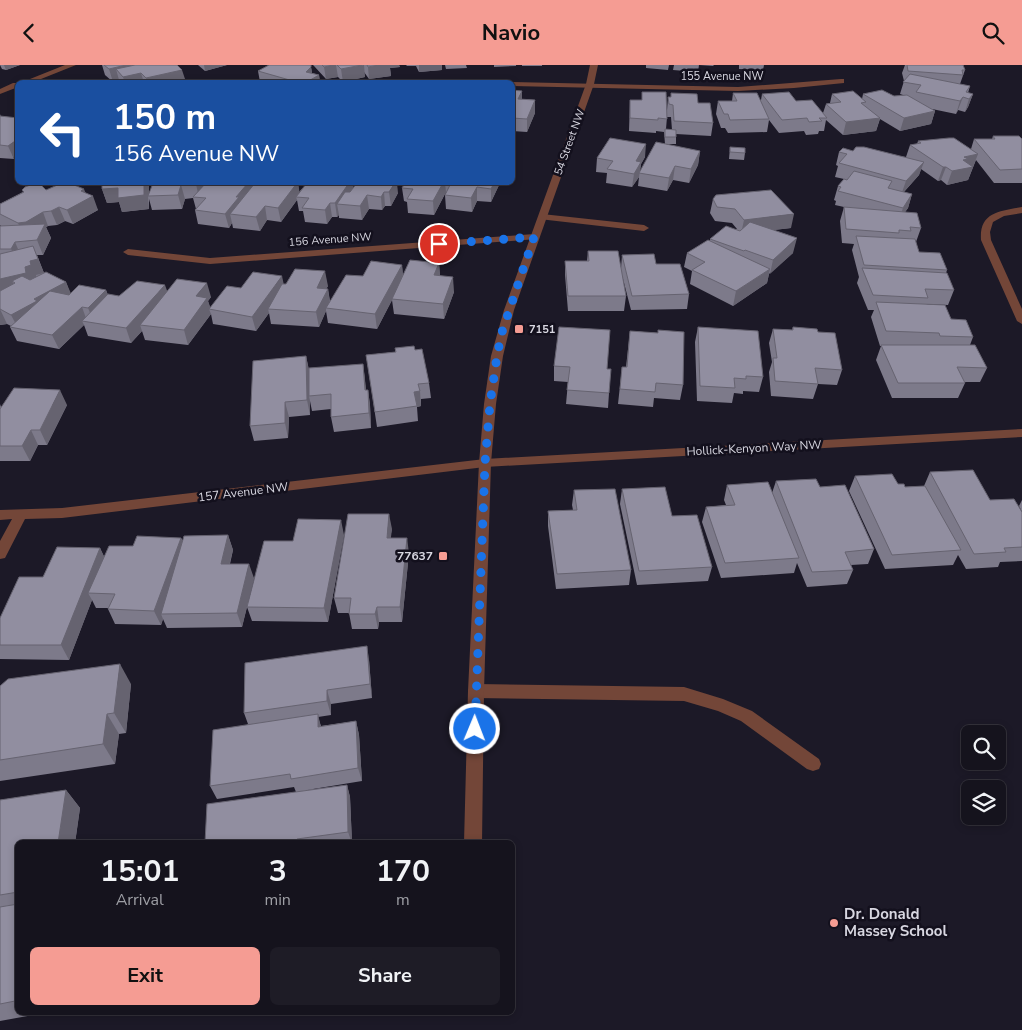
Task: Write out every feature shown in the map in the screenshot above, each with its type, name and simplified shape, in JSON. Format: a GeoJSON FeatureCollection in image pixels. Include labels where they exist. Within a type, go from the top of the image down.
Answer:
{"type":"FeatureCollection","features":[{"type":"Feature","properties":{"kind":"street"},"geometry":{"type":"LineString","coordinates":[[32,80],[72,65]]}},
{"type":"Feature","properties":{"kind":"street","name":"54 Street NW"},"geometry":{"type":"LineString","coordinates":[[473,840],[476,691],[485,463],[490,404],[497,356],[509,310],[590,84],[594,65]]}},
{"type":"Feature","properties":{"kind":"street","name":"155 Avenue NW"},"geometry":{"type":"LineString","coordinates":[[515,84],[590,84],[738,89],[786,87],[841,81]]}},
{"type":"Feature","properties":{"kind":"street"},"geometry":{"type":"LineString","coordinates":[[0,91],[15,86]]}},
{"type":"Feature","properties":{"kind":"street"},"geometry":{"type":"LineString","coordinates":[[1022,210],[1008,212],[991,219],[985,225],[984,233],[1022,321]]}},
{"type":"Feature","properties":{"kind":"street"},"geometry":{"type":"LineString","coordinates":[[542,217],[644,228]]}},
{"type":"Feature","properties":{"kind":"street","name":"156 Avenue NW"},"geometry":{"type":"LineString","coordinates":[[128,252],[210,261],[534,237]]}},
{"type":"Feature","properties":{"kind":"street","name":"Hollick-Kenyon Way NW"},"geometry":{"type":"LineString","coordinates":[[485,463],[1022,433]]}},
{"type":"Feature","properties":{"kind":"street","name":"157 Avenue NW"},"geometry":{"type":"LineString","coordinates":[[0,515],[20,516],[62,513],[485,463]]}},
{"type":"Feature","properties":{"kind":"street"},"geometry":{"type":"LineString","coordinates":[[0,555],[20,516]]}},
{"type":"Feature","properties":{"kind":"street"},"geometry":{"type":"LineString","coordinates":[[476,691],[684,694],[711,701],[737,712],[771,733],[813,764]]}},
{"type":"Feature","properties":{"kind":"building"},"geometry":{"type":"Polygon","coordinates":[[[104,65],[126,65],[109,69],[104,65]]]}},
{"type":"Feature","properties":{"kind":"building"},"geometry":{"type":"Polygon","coordinates":[[[135,65],[177,65],[182,70],[146,78],[141,73],[123,77],[116,69],[135,65]]]}},
{"type":"Feature","properties":{"kind":"building"},"geometry":{"type":"Polygon","coordinates":[[[269,65],[311,65],[306,72],[319,75],[310,80],[290,80],[258,71],[269,65]]]}},
{"type":"Feature","properties":{"kind":"building"},"geometry":{"type":"Polygon","coordinates":[[[337,65],[362,65],[341,69],[337,65]]]}},
{"type":"Feature","properties":{"kind":"building"},"geometry":{"type":"Polygon","coordinates":[[[907,65],[963,65],[965,70],[962,70],[963,75],[908,71],[907,65]]]}},
{"type":"Feature","properties":{"kind":"building"},"geometry":{"type":"Polygon","coordinates":[[[910,74],[970,86],[966,92],[973,94],[969,99],[963,97],[960,101],[916,92],[921,85],[903,82],[910,74]]]}},
{"type":"Feature","properties":{"kind":"building"},"geometry":{"type":"Polygon","coordinates":[[[515,90],[522,91],[518,99],[535,100],[527,119],[515,118],[515,90]]]}},
{"type":"Feature","properties":{"kind":"building"},"geometry":{"type":"Polygon","coordinates":[[[882,90],[894,96],[907,95],[935,111],[904,118],[863,94],[882,90]]]}},
{"type":"Feature","properties":{"kind":"building"},"geometry":{"type":"Polygon","coordinates":[[[853,91],[866,102],[861,103],[880,118],[846,122],[826,104],[841,102],[832,94],[853,91]]]}},
{"type":"Feature","properties":{"kind":"building"},"geometry":{"type":"Polygon","coordinates":[[[642,92],[666,92],[667,119],[630,118],[630,100],[642,100],[642,92]]]}},
{"type":"Feature","properties":{"kind":"building"},"geometry":{"type":"Polygon","coordinates":[[[789,92],[796,101],[812,100],[827,118],[819,118],[822,121],[809,122],[807,118],[782,120],[762,94],[789,92]]]}},
{"type":"Feature","properties":{"kind":"building"},"geometry":{"type":"Polygon","coordinates":[[[671,93],[697,94],[698,103],[710,103],[713,123],[674,121],[673,105],[669,104],[668,97],[671,97],[671,93]]]}},
{"type":"Feature","properties":{"kind":"building"},"geometry":{"type":"Polygon","coordinates":[[[733,93],[757,93],[769,119],[730,120],[728,114],[724,114],[718,101],[737,101],[733,93]]]}},
{"type":"Feature","properties":{"kind":"building"},"geometry":{"type":"Polygon","coordinates":[[[0,116],[15,118],[15,141],[8,146],[0,145],[0,116]]]}},
{"type":"Feature","properties":{"kind":"building"},"geometry":{"type":"Polygon","coordinates":[[[665,129],[676,130],[676,137],[665,137],[665,129]]]}},
{"type":"Feature","properties":{"kind":"building"},"geometry":{"type":"Polygon","coordinates":[[[993,136],[1019,136],[1022,139],[1022,169],[1000,170],[974,139],[995,139],[993,136]]]}},
{"type":"Feature","properties":{"kind":"building"},"geometry":{"type":"Polygon","coordinates":[[[610,138],[646,144],[636,161],[641,162],[634,174],[607,169],[613,161],[597,158],[610,138]]]}},
{"type":"Feature","properties":{"kind":"building"},"geometry":{"type":"Polygon","coordinates":[[[954,138],[978,154],[964,157],[968,159],[963,160],[973,167],[952,171],[910,145],[921,143],[918,141],[954,138]]]}},
{"type":"Feature","properties":{"kind":"building"},"geometry":{"type":"Polygon","coordinates":[[[656,142],[700,151],[691,169],[675,166],[669,178],[639,173],[656,142]]]}},
{"type":"Feature","properties":{"kind":"building"},"geometry":{"type":"Polygon","coordinates":[[[730,147],[745,148],[745,153],[730,152],[730,147]]]}},
{"type":"Feature","properties":{"kind":"building"},"geometry":{"type":"Polygon","coordinates":[[[856,147],[864,147],[924,162],[906,181],[839,163],[847,154],[839,152],[843,148],[853,151],[856,147]]]}},
{"type":"Feature","properties":{"kind":"building"},"geometry":{"type":"Polygon","coordinates":[[[854,171],[892,181],[888,188],[912,194],[903,208],[838,191],[841,187],[838,186],[844,179],[847,180],[854,171]]]}},
{"type":"Feature","properties":{"kind":"building"},"geometry":{"type":"Polygon","coordinates":[[[41,185],[46,190],[57,185],[74,185],[84,189],[81,191],[93,196],[67,210],[59,207],[43,212],[26,222],[18,223],[0,214],[0,204],[24,192],[22,190],[25,187],[41,185]]]}},
{"type":"Feature","properties":{"kind":"building"},"geometry":{"type":"Polygon","coordinates":[[[102,185],[144,185],[144,195],[118,198],[118,188],[102,189],[102,185]]]}},
{"type":"Feature","properties":{"kind":"building"},"geometry":{"type":"Polygon","coordinates":[[[152,185],[181,185],[178,195],[148,196],[152,185]]]}},
{"type":"Feature","properties":{"kind":"building"},"geometry":{"type":"Polygon","coordinates":[[[204,185],[246,185],[225,214],[195,210],[206,198],[193,197],[204,185]]]}},
{"type":"Feature","properties":{"kind":"building"},"geometry":{"type":"Polygon","coordinates":[[[253,185],[295,185],[278,208],[265,206],[256,217],[230,214],[253,185]]]}},
{"type":"Feature","properties":{"kind":"building"},"geometry":{"type":"Polygon","coordinates":[[[305,185],[348,185],[335,203],[330,203],[325,210],[302,208],[309,198],[296,197],[305,185]]]}},
{"type":"Feature","properties":{"kind":"building"},"geometry":{"type":"Polygon","coordinates":[[[355,185],[394,185],[389,192],[384,192],[381,197],[367,195],[360,206],[337,204],[345,192],[350,192],[355,185]]]}},
{"type":"Feature","properties":{"kind":"building"},"geometry":{"type":"Polygon","coordinates":[[[404,185],[442,185],[433,201],[407,199],[413,189],[402,188],[404,185]]]}},
{"type":"Feature","properties":{"kind":"building"},"geometry":{"type":"Polygon","coordinates":[[[450,185],[493,185],[491,189],[477,187],[471,198],[445,195],[450,185]]]}},
{"type":"Feature","properties":{"kind":"building"},"geometry":{"type":"Polygon","coordinates":[[[771,190],[794,214],[744,220],[735,209],[717,207],[713,199],[716,195],[771,190]]]}},
{"type":"Feature","properties":{"kind":"building"},"geometry":{"type":"Polygon","coordinates":[[[844,207],[917,213],[921,228],[910,227],[911,231],[899,230],[899,233],[846,229],[844,207]]]}},
{"type":"Feature","properties":{"kind":"building"},"geometry":{"type":"Polygon","coordinates":[[[750,222],[797,238],[773,260],[710,239],[726,226],[740,231],[750,222]]]}},
{"type":"Feature","properties":{"kind":"building"},"geometry":{"type":"Polygon","coordinates":[[[45,224],[37,240],[15,242],[11,249],[0,249],[0,226],[45,224]]]}},
{"type":"Feature","properties":{"kind":"building"},"geometry":{"type":"Polygon","coordinates":[[[856,236],[915,239],[919,252],[940,253],[947,270],[864,265],[856,236]]]}},
{"type":"Feature","properties":{"kind":"building"},"geometry":{"type":"Polygon","coordinates":[[[708,240],[770,269],[736,291],[692,270],[705,262],[687,253],[708,240]]]}},
{"type":"Feature","properties":{"kind":"building"},"geometry":{"type":"Polygon","coordinates":[[[33,246],[38,259],[30,261],[31,265],[25,267],[26,273],[0,279],[0,254],[33,246]]]}},
{"type":"Feature","properties":{"kind":"building"},"geometry":{"type":"Polygon","coordinates":[[[588,251],[618,251],[626,296],[568,296],[565,261],[589,261],[588,251]]]}},
{"type":"Feature","properties":{"kind":"building"},"geometry":{"type":"Polygon","coordinates":[[[654,254],[656,264],[680,264],[689,294],[632,296],[622,255],[654,254]]]}},
{"type":"Feature","properties":{"kind":"building"},"geometry":{"type":"Polygon","coordinates":[[[410,260],[439,263],[434,275],[453,277],[443,304],[392,299],[410,260]]]}},
{"type":"Feature","properties":{"kind":"building"},"geometry":{"type":"Polygon","coordinates":[[[371,261],[402,265],[375,314],[326,308],[346,275],[363,276],[371,261]]]}},
{"type":"Feature","properties":{"kind":"building"},"geometry":{"type":"Polygon","coordinates":[[[862,268],[947,273],[954,290],[925,289],[928,298],[873,295],[862,268]]]}},
{"type":"Feature","properties":{"kind":"building"},"geometry":{"type":"Polygon","coordinates":[[[295,269],[325,271],[317,288],[328,289],[316,312],[268,309],[282,284],[286,284],[295,269]]]}},
{"type":"Feature","properties":{"kind":"building"},"geometry":{"type":"Polygon","coordinates":[[[46,272],[66,282],[34,299],[37,301],[11,315],[0,309],[0,291],[15,283],[12,281],[22,276],[30,280],[46,272]]]}},
{"type":"Feature","properties":{"kind":"building"},"geometry":{"type":"Polygon","coordinates":[[[253,272],[282,276],[252,317],[209,309],[227,286],[241,288],[253,272]]]}},
{"type":"Feature","properties":{"kind":"building"},"geometry":{"type":"Polygon","coordinates":[[[177,279],[207,283],[196,296],[207,298],[184,330],[140,325],[177,279]]]}},
{"type":"Feature","properties":{"kind":"building"},"geometry":{"type":"Polygon","coordinates":[[[137,281],[165,285],[126,328],[82,321],[108,294],[119,296],[137,281]]]}},
{"type":"Feature","properties":{"kind":"building"},"geometry":{"type":"Polygon","coordinates":[[[79,285],[106,290],[88,308],[82,307],[52,335],[10,327],[50,291],[69,295],[79,285]]]}},
{"type":"Feature","properties":{"kind":"building"},"geometry":{"type":"Polygon","coordinates":[[[876,302],[945,305],[951,319],[966,320],[973,337],[940,336],[939,333],[886,331],[876,302]]]}},
{"type":"Feature","properties":{"kind":"building"},"geometry":{"type":"Polygon","coordinates":[[[559,327],[610,330],[607,369],[611,369],[609,393],[567,390],[570,367],[554,366],[559,327]]]}},
{"type":"Feature","properties":{"kind":"building"},"geometry":{"type":"Polygon","coordinates":[[[698,327],[758,331],[763,377],[746,376],[746,379],[734,378],[735,388],[700,386],[698,327]]]}},
{"type":"Feature","properties":{"kind":"building"},"geometry":{"type":"Polygon","coordinates":[[[793,327],[835,333],[842,370],[815,368],[818,384],[775,381],[773,358],[777,358],[773,329],[793,330],[793,327]]]}},
{"type":"Feature","properties":{"kind":"building"},"geometry":{"type":"Polygon","coordinates":[[[658,330],[684,332],[683,385],[656,383],[655,392],[620,389],[622,367],[627,367],[630,331],[658,333],[658,330]]]}},
{"type":"Feature","properties":{"kind":"building"},"geometry":{"type":"Polygon","coordinates":[[[881,345],[975,345],[987,368],[957,367],[965,383],[898,383],[881,345]]]}},
{"type":"Feature","properties":{"kind":"building"},"geometry":{"type":"Polygon","coordinates":[[[414,346],[415,350],[422,349],[429,383],[418,384],[420,391],[414,392],[417,406],[375,412],[366,355],[396,352],[395,348],[414,346]]]}},
{"type":"Feature","properties":{"kind":"building"},"geometry":{"type":"Polygon","coordinates":[[[306,356],[307,400],[285,402],[285,423],[250,426],[253,361],[306,356]]]}},
{"type":"Feature","properties":{"kind":"building"},"geometry":{"type":"Polygon","coordinates":[[[363,364],[365,390],[368,390],[369,413],[331,417],[331,394],[309,396],[309,368],[363,364]]]}},
{"type":"Feature","properties":{"kind":"building"},"geometry":{"type":"Polygon","coordinates":[[[14,388],[60,390],[40,430],[31,430],[22,446],[0,446],[0,409],[14,388]]]}},
{"type":"Feature","properties":{"kind":"building"},"geometry":{"type":"Polygon","coordinates":[[[973,470],[990,500],[1014,499],[1022,512],[1022,547],[1004,548],[1006,552],[974,554],[930,472],[973,470]]]}},
{"type":"Feature","properties":{"kind":"building"},"geometry":{"type":"Polygon","coordinates":[[[892,474],[898,484],[904,484],[905,487],[925,486],[961,550],[892,555],[855,476],[892,474]]]}},
{"type":"Feature","properties":{"kind":"building"},"geometry":{"type":"Polygon","coordinates":[[[816,479],[820,487],[845,485],[874,549],[845,552],[853,570],[812,572],[776,481],[816,479]]]}},
{"type":"Feature","properties":{"kind":"building"},"geometry":{"type":"Polygon","coordinates":[[[768,482],[799,558],[725,563],[706,507],[735,505],[727,485],[768,482]]]}},
{"type":"Feature","properties":{"kind":"building"},"geometry":{"type":"Polygon","coordinates":[[[665,487],[672,516],[697,515],[712,567],[639,571],[622,489],[665,487]]]}},
{"type":"Feature","properties":{"kind":"building"},"geometry":{"type":"Polygon","coordinates":[[[615,489],[631,570],[557,574],[548,511],[577,510],[574,490],[615,489]]]}},
{"type":"Feature","properties":{"kind":"building"},"geometry":{"type":"Polygon","coordinates":[[[348,514],[389,514],[387,538],[407,538],[400,607],[377,607],[375,614],[349,614],[351,598],[334,598],[348,514]]]}},
{"type":"Feature","properties":{"kind":"building"},"geometry":{"type":"Polygon","coordinates":[[[298,519],[341,520],[324,608],[247,607],[264,541],[293,541],[298,519]]]}},
{"type":"Feature","properties":{"kind":"building"},"geometry":{"type":"Polygon","coordinates":[[[228,535],[221,564],[249,564],[237,613],[161,614],[184,536],[228,535]]]}},
{"type":"Feature","properties":{"kind":"building"},"geometry":{"type":"Polygon","coordinates":[[[137,536],[181,538],[154,611],[108,609],[115,594],[88,593],[109,546],[133,546],[137,536]]]}},
{"type":"Feature","properties":{"kind":"building"},"geometry":{"type":"Polygon","coordinates":[[[57,547],[100,548],[61,645],[0,645],[0,618],[19,577],[43,577],[57,547]]]}},
{"type":"Feature","properties":{"kind":"building"},"geometry":{"type":"Polygon","coordinates":[[[367,646],[370,684],[327,690],[327,701],[244,713],[245,663],[367,646]]]}},
{"type":"Feature","properties":{"kind":"building"},"geometry":{"type":"Polygon","coordinates":[[[120,664],[114,713],[107,714],[103,744],[0,760],[0,686],[8,679],[120,664]]]}},
{"type":"Feature","properties":{"kind":"building"},"geometry":{"type":"Polygon","coordinates":[[[318,714],[318,727],[356,721],[358,768],[291,779],[290,774],[210,786],[213,730],[318,714]]]}},
{"type":"Feature","properties":{"kind":"building"},"geometry":{"type":"Polygon","coordinates":[[[347,785],[348,832],[297,840],[205,840],[207,804],[347,785]]]}},
{"type":"Feature","properties":{"kind":"building"},"geometry":{"type":"Polygon","coordinates":[[[66,790],[58,840],[15,840],[15,892],[0,895],[0,800],[66,790]]]}},
{"type":"Feature","properties":{"kind":"building"},"geometry":{"type":"Polygon","coordinates":[[[15,904],[15,1001],[0,1004],[0,907],[15,904]]]}},
{"type":"Feature","properties":{"kind":"place","name":"7151"},"geometry":{"type":"Point","coordinates":[519,329]}},
{"type":"Feature","properties":{"kind":"place","name":"77637"},"geometry":{"type":"Point","coordinates":[443,556]}},
{"type":"Feature","properties":{"kind":"place","name":"Dr. Donald Massey School"},"geometry":{"type":"Point","coordinates":[834,923]}},
{"type":"Feature","properties":{"kind":"route"},"geometry":{"type":"LineString","coordinates":[[439,244],[534,237],[502,332],[490,404],[485,463],[475,729]]}}]}
